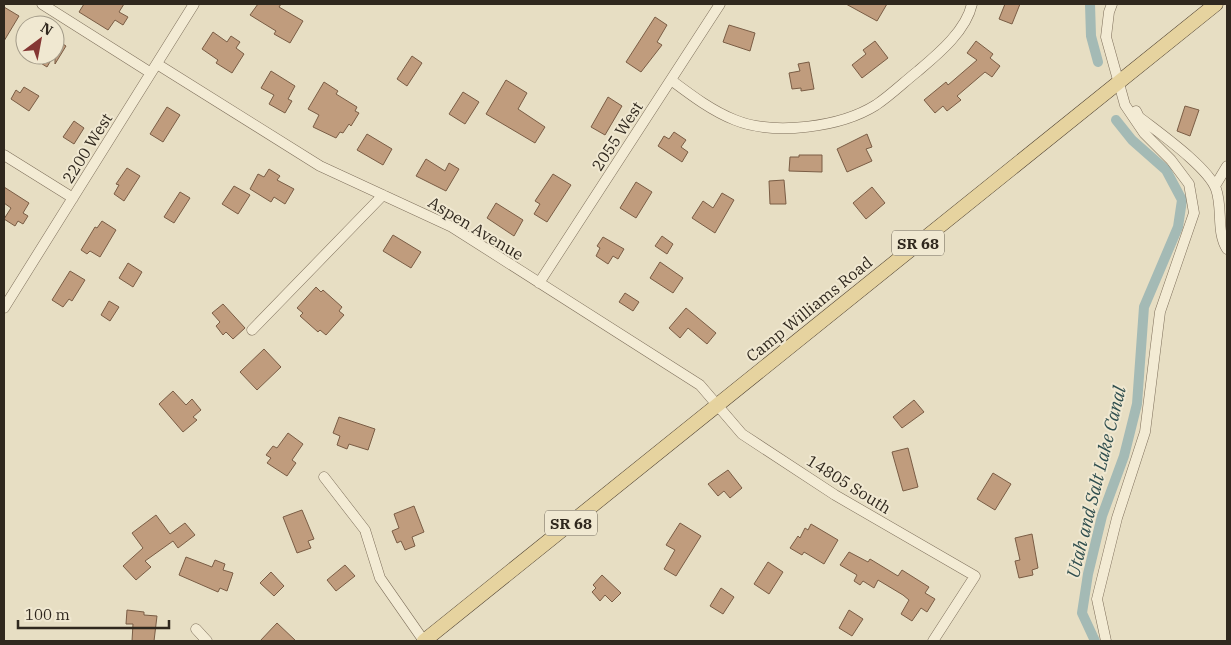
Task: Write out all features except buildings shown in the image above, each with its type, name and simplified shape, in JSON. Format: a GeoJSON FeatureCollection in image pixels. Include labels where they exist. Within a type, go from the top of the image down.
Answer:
{"type":"FeatureCollection","features":[{"type":"Feature","properties":{"kind":"main road","name":"Camp Williams Road"},"geometry":{"type":"LineString","coordinates":[[424,641],[1216,4]]}},
{"type":"Feature","properties":{"kind":"street"},"geometry":{"type":"LineString","coordinates":[[42,4],[150,72]]}},
{"type":"Feature","properties":{"kind":"street","name":"2200 West"},"geometry":{"type":"LineString","coordinates":[[4,308],[194,4]]}},
{"type":"Feature","properties":{"kind":"street","name":"2055 West"},"geometry":{"type":"LineString","coordinates":[[538,283],[720,4]]}},
{"type":"Feature","properties":{"kind":"street"},"geometry":{"type":"LineString","coordinates":[[671,80],[703,103],[736,121],[790,128],[818,125],[857,114],[876,105],[939,53],[955,34],[972,4]]}},
{"type":"Feature","properties":{"kind":"street"},"geometry":{"type":"LineString","coordinates":[[1106,641],[1097,599],[1117,518],[1145,432],[1160,312],[1194,213],[1189,184],[1171,160],[1144,133],[1125,105],[1106,37],[1108,12],[1112,4]]}},
{"type":"Feature","properties":{"kind":"street","name":"Aspen Avenue"},"geometry":{"type":"LineString","coordinates":[[157,64],[320,166],[452,227],[691,378],[700,385],[717,405]]}},
{"type":"Feature","properties":{"kind":"street"},"geometry":{"type":"LineString","coordinates":[[1119,82],[1139,116],[1197,164],[1215,186],[1220,204],[1222,236],[1227,250]]}},
{"type":"Feature","properties":{"kind":"street"},"geometry":{"type":"LineString","coordinates":[[4,155],[74,198]]}},
{"type":"Feature","properties":{"kind":"street"},"geometry":{"type":"LineString","coordinates":[[1215,186],[1227,166]]}},
{"type":"Feature","properties":{"kind":"street"},"geometry":{"type":"LineString","coordinates":[[252,330],[383,195]]}},
{"type":"Feature","properties":{"kind":"street","name":"14805 South"},"geometry":{"type":"LineString","coordinates":[[717,405],[742,434],[757,444],[835,495],[975,576],[933,641]]}},
{"type":"Feature","properties":{"kind":"street"},"geometry":{"type":"LineString","coordinates":[[324,477],[365,530],[380,578],[424,641]]}},
{"type":"Feature","properties":{"kind":"street"},"geometry":{"type":"LineString","coordinates":[[196,628],[207,641]]}},
{"type":"Feature","properties":{"kind":"waterway","name":"Utah and Salt Lake Canal"},"geometry":{"type":"LineString","coordinates":[[1090,4],[1091,36],[1098,62]]}},
{"type":"Feature","properties":{"kind":"waterway","name":"Utah and Salt Lake Canal"},"geometry":{"type":"LineString","coordinates":[[1095,641],[1082,613],[1088,574],[1102,516],[1124,456],[1137,404],[1144,307],[1178,227],[1182,200],[1166,170],[1132,140],[1116,120]]}}]}
